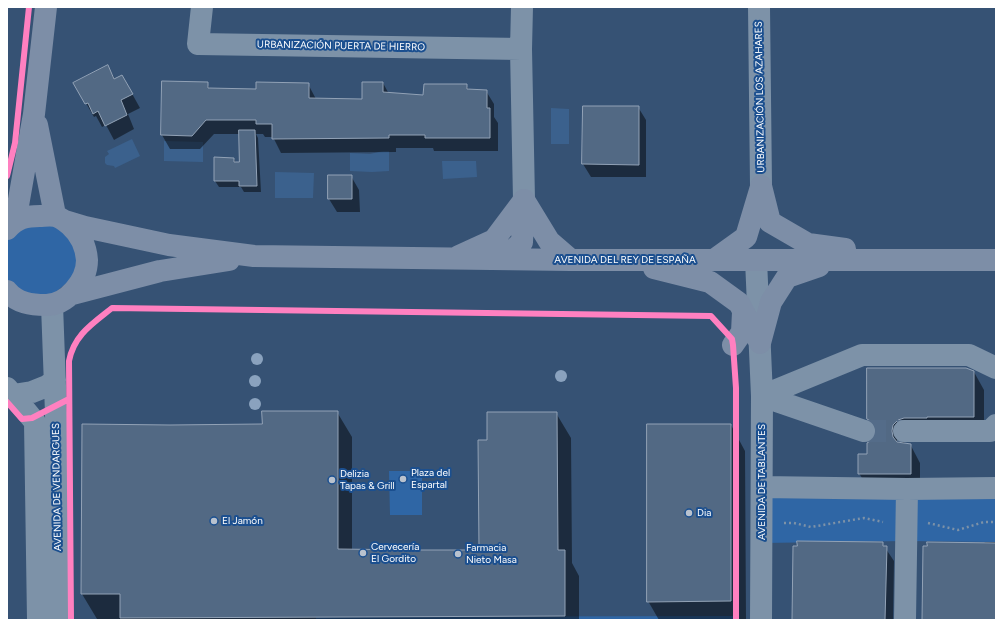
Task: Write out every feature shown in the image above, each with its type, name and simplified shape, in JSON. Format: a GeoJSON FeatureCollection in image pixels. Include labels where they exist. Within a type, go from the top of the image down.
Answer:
{"type":"FeatureCollection","features":[{"type":"Feature","properties":{"kind":"main road"},"geometry":{"type":"LineString","coordinates":[[10,226],[17,211],[34,114],[46,7]]}},
{"type":"Feature","properties":{"kind":"main road"},"geometry":{"type":"LineString","coordinates":[[8,296],[29,304],[52,305],[64,300],[72,294],[82,281],[87,261],[84,245],[77,231],[60,218],[34,114]]}},
{"type":"Feature","properties":{"kind":"main road"},"geometry":{"type":"LineString","coordinates":[[714,260],[746,237],[761,186]]}},
{"type":"Feature","properties":{"kind":"main road"},"geometry":{"type":"LineString","coordinates":[[761,186],[770,222],[808,244],[922,260]]}},
{"type":"Feature","properties":{"kind":"main road"},"geometry":{"type":"LineString","coordinates":[[454,259],[494,240],[524,200]]}},
{"type":"Feature","properties":{"kind":"main road"},"geometry":{"type":"LineString","coordinates":[[503,259],[522,242],[524,200]]}},
{"type":"Feature","properties":{"kind":"main road"},"geometry":{"type":"LineString","coordinates":[[524,200],[549,241],[577,260],[658,269],[710,282],[739,303],[760,344]]}},
{"type":"Feature","properties":{"kind":"main road","name":"AVENIDA DEL REY DE ESPAÑA"},"geometry":{"type":"LineString","coordinates":[[10,226],[27,216],[60,218],[85,227],[169,245],[254,256],[577,260],[996,260]]}},
{"type":"Feature","properties":{"kind":"main road","name":"AVENIDA DEL REY DE ESPAÑA"},"geometry":{"type":"LineString","coordinates":[[72,294],[160,271],[254,256]]}},
{"type":"Feature","properties":{"kind":"main road"},"geometry":{"type":"LineString","coordinates":[[760,344],[771,302],[787,277],[838,260]]}},
{"type":"Feature","properties":{"kind":"main road"},"geometry":{"type":"LineString","coordinates":[[733,345],[742,332],[743,312]]}},
{"type":"Feature","properties":{"kind":"street","name":"URBANIZACIÓN PUERTA DE HIERRO"},"geometry":{"type":"LineString","coordinates":[[202,7],[198,44],[521,49]]}},
{"type":"Feature","properties":{"kind":"street"},"geometry":{"type":"LineString","coordinates":[[522,7],[521,49],[524,200]]}},
{"type":"Feature","properties":{"kind":"street","name":"URBANIZACIÓN LOS AZAHARES"},"geometry":{"type":"LineString","coordinates":[[759,7],[761,186]]}},
{"type":"Feature","properties":{"kind":"street","name":"AVENIDA DE TABLANTES"},"geometry":{"type":"LineString","coordinates":[[756,260],[762,396],[760,620]]}},
{"type":"Feature","properties":{"kind":"street","name":"AVENIDA DE VENDARGUES"},"geometry":{"type":"LineString","coordinates":[[52,305],[55,380],[58,620]]}},
{"type":"Feature","properties":{"kind":"street"},"geometry":{"type":"LineString","coordinates":[[762,396],[862,355],[969,355],[996,368]]}},
{"type":"Feature","properties":{"kind":"street"},"geometry":{"type":"LineString","coordinates":[[9,393],[32,392],[55,380]]}},
{"type":"Feature","properties":{"kind":"street","name":"AVENIDA DE VENDARGUES"},"geometry":{"type":"LineString","coordinates":[[9,393],[35,422],[38,620]]}},
{"type":"Feature","properties":{"kind":"street"},"geometry":{"type":"LineString","coordinates":[[762,396],[864,431]]}},
{"type":"Feature","properties":{"kind":"street"},"geometry":{"type":"LineString","coordinates":[[904,431],[990,431],[996,425]]}},
{"type":"Feature","properties":{"kind":"street"},"geometry":{"type":"LineString","coordinates":[[762,487],[996,488]]}},
{"type":"Feature","properties":{"kind":"street"},"geometry":{"type":"LineString","coordinates":[[905,620],[907,488]]}},
{"type":"Feature","properties":{"kind":"path"},"geometry":{"type":"LineString","coordinates":[[762,522],[794,523],[811,527],[864,518],[906,527],[921,522],[958,530],[984,522],[996,522]]}},
{"type":"Feature","properties":{"kind":"shaded area"},"geometry":{"type":"Polygon","coordinates":[[[551,108],[569,109],[569,144],[551,144],[551,108]]]}},
{"type":"Feature","properties":{"kind":"shaded area"},"geometry":{"type":"Polygon","coordinates":[[[132,139],[140,156],[115,168],[114,166],[107,165],[105,163],[105,157],[109,154],[107,151],[132,139]]]}},
{"type":"Feature","properties":{"kind":"shaded area"},"geometry":{"type":"Polygon","coordinates":[[[164,141],[203,142],[203,162],[164,161],[164,141]]]}},
{"type":"Feature","properties":{"kind":"shaded area"},"geometry":{"type":"Polygon","coordinates":[[[389,151],[389,171],[350,171],[350,153],[370,154],[389,151]]]}},
{"type":"Feature","properties":{"kind":"shaded area"},"geometry":{"type":"Polygon","coordinates":[[[442,161],[476,161],[477,177],[443,179],[442,161]]]}},
{"type":"Feature","properties":{"kind":"shaded area"},"geometry":{"type":"Polygon","coordinates":[[[275,172],[314,173],[313,198],[275,198],[275,172]]]}},
{"type":"Feature","properties":{"kind":"shaded area"},"geometry":{"type":"Polygon","coordinates":[[[23,224],[62,226],[78,248],[77,275],[48,298],[14,289],[7,280],[7,239],[23,224]]]}},
{"type":"Feature","properties":{"kind":"shaded area"},"geometry":{"type":"Polygon","coordinates":[[[389,471],[422,471],[422,515],[390,515],[389,471]]]}},
{"type":"Feature","properties":{"kind":"shaded area"},"geometry":{"type":"Polygon","coordinates":[[[762,487],[996,488],[996,542],[906,541],[761,543],[762,487]]]}},
{"type":"Feature","properties":{"kind":"shaded area"},"geometry":{"type":"Polygon","coordinates":[[[736,616],[735,620],[316,620],[316,617],[736,616]]]}},
{"type":"Feature","properties":{"kind":"building"},"geometry":{"type":"Polygon","coordinates":[[[108,65],[114,79],[122,75],[133,94],[121,100],[127,115],[105,126],[98,111],[93,114],[88,103],[85,104],[73,83],[108,65]]]}},
{"type":"Feature","properties":{"kind":"building"},"geometry":{"type":"Polygon","coordinates":[[[162,81],[208,82],[208,88],[256,89],[256,82],[309,83],[309,98],[362,99],[362,82],[383,82],[383,92],[423,95],[424,84],[467,84],[467,89],[487,90],[487,108],[490,108],[490,138],[425,138],[425,135],[389,135],[389,138],[272,139],[272,124],[256,124],[256,120],[206,120],[192,136],[161,135],[162,81]]]}},
{"type":"Feature","properties":{"kind":"building"},"geometry":{"type":"Polygon","coordinates":[[[583,106],[639,106],[639,165],[582,164],[583,106]]]}},
{"type":"Feature","properties":{"kind":"building"},"geometry":{"type":"Polygon","coordinates":[[[239,130],[255,130],[257,186],[239,186],[239,181],[214,181],[214,157],[234,158],[234,162],[239,162],[239,130]]]}},
{"type":"Feature","properties":{"kind":"building"},"geometry":{"type":"Polygon","coordinates":[[[328,175],[352,175],[352,199],[328,199],[328,175]]]}},
{"type":"Feature","properties":{"kind":"building"},"geometry":{"type":"Polygon","coordinates":[[[867,368],[966,368],[974,371],[974,417],[927,417],[904,418],[898,420],[893,425],[893,437],[897,442],[911,444],[911,474],[858,474],[858,454],[867,454],[867,443],[876,435],[874,423],[867,419],[867,368]]]}},
{"type":"Feature","properties":{"kind":"building"},"geometry":{"type":"Polygon","coordinates":[[[262,411],[338,411],[338,549],[416,550],[479,550],[478,440],[487,440],[487,412],[557,412],[558,550],[565,550],[565,616],[120,618],[120,594],[81,594],[82,424],[262,424],[262,411]]]}},
{"type":"Feature","properties":{"kind":"building","name":"Dia"},"geometry":{"type":"Polygon","coordinates":[[[647,424],[731,424],[731,601],[647,602],[647,424]]]}},
{"type":"Feature","properties":{"kind":"building"},"geometry":{"type":"Polygon","coordinates":[[[797,541],[883,542],[883,546],[887,546],[885,620],[792,620],[793,546],[797,546],[797,541]]]}},
{"type":"Feature","properties":{"kind":"building"},"geometry":{"type":"Polygon","coordinates":[[[927,542],[996,543],[996,620],[922,620],[923,546],[927,546],[927,542]]]}},
{"type":"Feature","properties":{"kind":"tunnel"},"geometry":{"type":"LineString","coordinates":[[864,431],[904,431]]}},
{"type":"Feature","properties":{"kind":"cycle path"},"geometry":{"type":"LineString","coordinates":[[7,176],[15,143],[29,7]]}},
{"type":"Feature","properties":{"kind":"cycle path"},"geometry":{"type":"LineString","coordinates":[[71,620],[69,361],[71,352],[80,337],[91,325],[112,308],[711,316],[732,339],[733,345],[736,388],[736,620]]}},
{"type":"Feature","properties":{"kind":"cycle path"},"geometry":{"type":"LineString","coordinates":[[7,402],[22,419],[32,418],[69,399]]}},
{"type":"Feature","properties":{"kind":"place","name":"Plaza del Espartal"},"geometry":{"type":"Point","coordinates":[403,479]}},
{"type":"Feature","properties":{"kind":"place","name":"Delizia Tapas & Grill"},"geometry":{"type":"Point","coordinates":[332,480]}},
{"type":"Feature","properties":{"kind":"place","name":"Dia"},"geometry":{"type":"Point","coordinates":[689,513]}},
{"type":"Feature","properties":{"kind":"place","name":"El Jamón"},"geometry":{"type":"Point","coordinates":[214,521]}},
{"type":"Feature","properties":{"kind":"place","name":"Cervecería El Gordito"},"geometry":{"type":"Point","coordinates":[363,553]}},
{"type":"Feature","properties":{"kind":"place","name":"Farmacia Nieto Masa"},"geometry":{"type":"Point","coordinates":[458,554]}}]}
